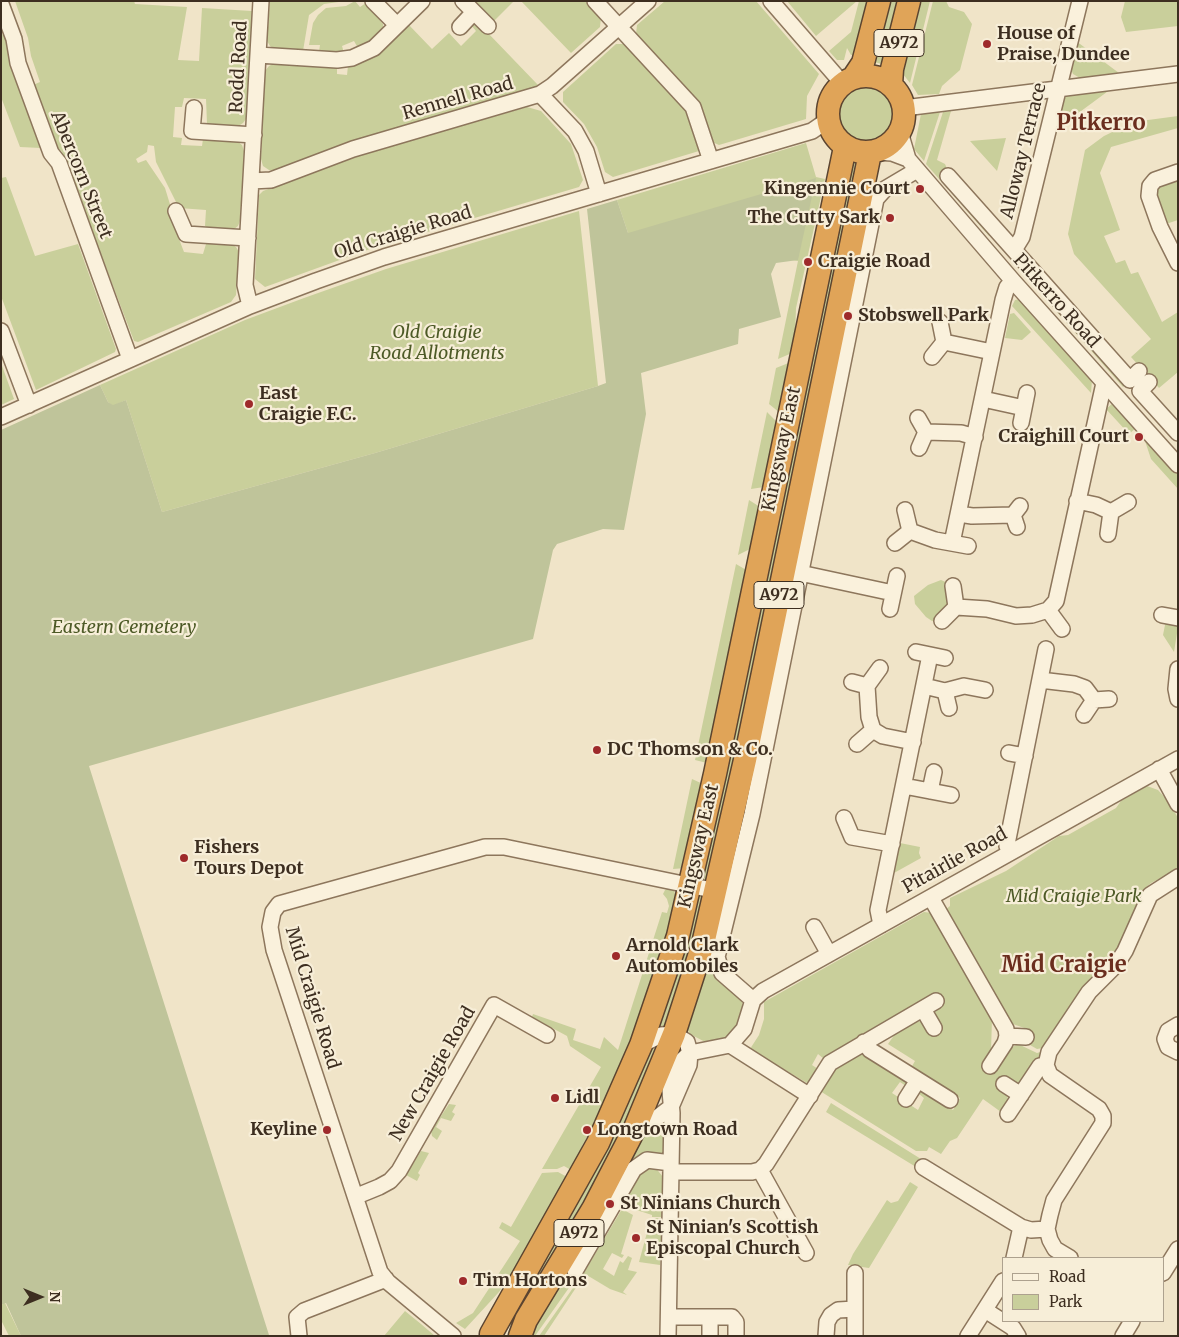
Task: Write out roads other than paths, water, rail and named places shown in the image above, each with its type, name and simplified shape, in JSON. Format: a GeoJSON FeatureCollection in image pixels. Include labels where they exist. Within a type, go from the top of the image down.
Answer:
{"type":"FeatureCollection","features":[{"type":"Feature","properties":{"kind":"highway","name":"A972"},"geometry":{"type":"LineString","coordinates":[[848,81],[863,63],[878,1]]}},
{"type":"Feature","properties":{"kind":"highway","name":"A972"},"geometry":{"type":"LineString","coordinates":[[891,85],[892,69],[909,1]]}},
{"type":"Feature","properties":{"kind":"highway"},"geometry":{"type":"LineString","coordinates":[[873,77],[891,85],[902,100],[904,108],[903,124],[892,143],[872,152],[857,152],[845,147],[834,135],[828,120],[828,109],[836,90],[848,81],[873,77]]}},
{"type":"Feature","properties":{"kind":"highway","name":"Kingsway East"},"geometry":{"type":"LineString","coordinates":[[491,1335],[525,1270],[580,1179],[620,1095],[641,1045],[676,944],[691,885],[845,147]]}},
{"type":"Feature","properties":{"kind":"highway","name":"Kingsway East"},"geometry":{"type":"LineString","coordinates":[[520,1336],[526,1320],[642,1126],[692,982],[717,891],[872,152]]}},
{"type":"Feature","properties":{"kind":"street","name":"Rodd Road"},"geometry":{"type":"LineString","coordinates":[[250,306],[246,285],[261,1]]}},
{"type":"Feature","properties":{"kind":"street"},"geometry":{"type":"LineString","coordinates":[[373,1],[397,26]]}},
{"type":"Feature","properties":{"kind":"street"},"geometry":{"type":"LineString","coordinates":[[258,55],[337,60],[352,58],[374,48],[422,1]]}},
{"type":"Feature","properties":{"kind":"street"},"geometry":{"type":"LineString","coordinates":[[463,1],[488,26]]}},
{"type":"Feature","properties":{"kind":"street"},"geometry":{"type":"LineString","coordinates":[[595,1],[693,106],[711,161]]}},
{"type":"Feature","properties":{"kind":"street","name":"Rennell Road"},"geometry":{"type":"LineString","coordinates":[[251,181],[271,180],[353,150],[540,94],[552,86],[648,1]]}},
{"type":"Feature","properties":{"kind":"street"},"geometry":{"type":"LineString","coordinates":[[772,1],[848,81]]}},
{"type":"Feature","properties":{"kind":"street","name":"Alloway Terrace"},"geometry":{"type":"LineString","coordinates":[[1014,250],[1022,237],[1080,1]]}},
{"type":"Feature","properties":{"kind":"street","name":"Abercorn Street"},"geometry":{"type":"LineString","coordinates":[[1,4],[14,38],[18,63],[51,153],[59,163],[130,358]]}},
{"type":"Feature","properties":{"kind":"street"},"geometry":{"type":"LineString","coordinates":[[460,27],[474,12]]}},
{"type":"Feature","properties":{"kind":"street"},"geometry":{"type":"LineString","coordinates":[[904,108],[1178,74]]}},
{"type":"Feature","properties":{"kind":"street"},"geometry":{"type":"LineString","coordinates":[[540,94],[575,130],[586,151],[599,194]]}},
{"type":"Feature","properties":{"kind":"street","name":"Rodd Road"},"geometry":{"type":"LineString","coordinates":[[194,108],[192,131],[254,135]]}},
{"type":"Feature","properties":{"kind":"street","name":"Old Craigie Road"},"geometry":{"type":"LineString","coordinates":[[1,417],[250,306],[384,257],[812,131],[828,120]]}},
{"type":"Feature","properties":{"kind":"street","name":"Pitkerro Road"},"geometry":{"type":"LineString","coordinates":[[900,132],[913,164],[1013,281],[1178,465]]}},
{"type":"Feature","properties":{"kind":"street"},"geometry":{"type":"LineString","coordinates":[[690,1053],[730,1045],[744,1029],[753,1000],[722,972],[717,957],[752,814],[876,199],[913,164],[892,153],[872,152]]}},
{"type":"Feature","properties":{"kind":"street"},"geometry":{"type":"LineString","coordinates":[[1178,172],[1155,180],[1150,186],[1149,196],[1160,226],[1178,263]]}},
{"type":"Feature","properties":{"kind":"street","name":"Pitkerro Road"},"geometry":{"type":"LineString","coordinates":[[948,176],[1130,380],[1144,377],[1140,391],[1178,433]]}},
{"type":"Feature","properties":{"kind":"street"},"geometry":{"type":"LineString","coordinates":[[176,211],[186,234],[248,238]]}},
{"type":"Feature","properties":{"kind":"street"},"geometry":{"type":"LineString","coordinates":[[952,544],[1007,287],[1013,281]]}},
{"type":"Feature","properties":{"kind":"street"},"geometry":{"type":"LineString","coordinates":[[932,357],[944,342],[940,322]]}},
{"type":"Feature","properties":{"kind":"street"},"geometry":{"type":"LineString","coordinates":[[1,331],[29,405]]}},
{"type":"Feature","properties":{"kind":"street"},"geometry":{"type":"LineString","coordinates":[[944,342],[992,352]]}},
{"type":"Feature","properties":{"kind":"street"},"geometry":{"type":"LineString","coordinates":[[956,607],[987,609],[1016,616],[1032,615],[1048,610],[1056,600],[1076,501],[1104,383]]}},
{"type":"Feature","properties":{"kind":"street"},"geometry":{"type":"LineString","coordinates":[[983,399],[1023,415],[1027,393]]}},
{"type":"Feature","properties":{"kind":"street"},"geometry":{"type":"LineString","coordinates":[[918,418],[926,432]]}},
{"type":"Feature","properties":{"kind":"street"},"geometry":{"type":"LineString","coordinates":[[926,432],[975,436]]}},
{"type":"Feature","properties":{"kind":"street"},"geometry":{"type":"LineString","coordinates":[[919,448],[926,432]]}},
{"type":"Feature","properties":{"kind":"street"},"geometry":{"type":"LineString","coordinates":[[1076,501],[1096,504],[1111,512]]}},
{"type":"Feature","properties":{"kind":"street"},"geometry":{"type":"LineString","coordinates":[[1111,512],[1128,502]]}},
{"type":"Feature","properties":{"kind":"street"},"geometry":{"type":"LineString","coordinates":[[905,510],[910,531]]}},
{"type":"Feature","properties":{"kind":"street"},"geometry":{"type":"LineString","coordinates":[[1108,534],[1111,512]]}},
{"type":"Feature","properties":{"kind":"street"},"geometry":{"type":"LineString","coordinates":[[959,514],[972,516],[1017,516]]}},
{"type":"Feature","properties":{"kind":"street"},"geometry":{"type":"LineString","coordinates":[[895,543],[910,531]]}},
{"type":"Feature","properties":{"kind":"street"},"geometry":{"type":"LineString","coordinates":[[910,531],[935,540],[968,546]]}},
{"type":"Feature","properties":{"kind":"street"},"geometry":{"type":"LineString","coordinates":[[800,573],[893,593]]}},
{"type":"Feature","properties":{"kind":"street"},"geometry":{"type":"LineString","coordinates":[[890,609],[897,576]]}},
{"type":"Feature","properties":{"kind":"street"},"geometry":{"type":"LineString","coordinates":[[952,586],[956,607]]}},
{"type":"Feature","properties":{"kind":"street"},"geometry":{"type":"LineString","coordinates":[[942,622],[956,607]]}},
{"type":"Feature","properties":{"kind":"street"},"geometry":{"type":"LineString","coordinates":[[1048,610],[1062,629]]}},
{"type":"Feature","properties":{"kind":"street"},"geometry":{"type":"LineString","coordinates":[[1162,614],[1178,618]]}},
{"type":"Feature","properties":{"kind":"street"},"geometry":{"type":"LineString","coordinates":[[1010,852],[1007,846],[1008,839],[1046,649]]}},
{"type":"Feature","properties":{"kind":"street"},"geometry":{"type":"LineString","coordinates":[[881,925],[878,910],[924,686],[923,653],[945,658]]}},
{"type":"Feature","properties":{"kind":"street"},"geometry":{"type":"LineString","coordinates":[[880,668],[867,686],[868,717],[873,730],[883,736],[913,742]]}},
{"type":"Feature","properties":{"kind":"street"},"geometry":{"type":"LineString","coordinates":[[1178,669],[1176,689],[1178,699]]}},
{"type":"Feature","properties":{"kind":"street"},"geometry":{"type":"LineString","coordinates":[[1040,680],[1080,686],[1102,699],[1084,715]]}},
{"type":"Feature","properties":{"kind":"street"},"geometry":{"type":"LineString","coordinates":[[852,682],[867,686]]}},
{"type":"Feature","properties":{"kind":"street"},"geometry":{"type":"LineString","coordinates":[[924,686],[945,691],[964,686],[985,690]]}},
{"type":"Feature","properties":{"kind":"street"},"geometry":{"type":"LineString","coordinates":[[945,691],[949,708]]}},
{"type":"Feature","properties":{"kind":"street"},"geometry":{"type":"LineString","coordinates":[[857,744],[873,730]]}},
{"type":"Feature","properties":{"kind":"street"},"geometry":{"type":"LineString","coordinates":[[1009,753],[1025,756]]}},
{"type":"Feature","properties":{"kind":"street","name":"Pitairlie Road"},"geometry":{"type":"LineString","coordinates":[[753,1000],[764,991],[829,954],[1178,759]]}},
{"type":"Feature","properties":{"kind":"street"},"geometry":{"type":"LineString","coordinates":[[1159,769],[1178,804]]}},
{"type":"Feature","properties":{"kind":"street"},"geometry":{"type":"LineString","coordinates":[[930,791],[934,772]]}},
{"type":"Feature","properties":{"kind":"street"},"geometry":{"type":"LineString","coordinates":[[904,786],[951,795]]}},
{"type":"Feature","properties":{"kind":"street"},"geometry":{"type":"LineString","coordinates":[[844,818],[849,843],[892,844]]}},
{"type":"Feature","properties":{"kind":"street","name":"Mid Craigie Road"},"geometry":{"type":"LineString","coordinates":[[453,1336],[380,1272],[357,1196],[274,950],[270,927],[273,912],[280,904],[485,848],[504,847],[691,885]]}},
{"type":"Feature","properties":{"kind":"street"},"geometry":{"type":"LineString","coordinates":[[1068,1257],[1055,1249],[1047,1229],[1054,1200],[1102,1123],[1103,1116],[1099,1108],[1050,1075],[1046,1065],[1049,1052],[1089,992],[1116,965],[1125,951],[1150,895],[1178,877]]}},
{"type":"Feature","properties":{"kind":"street"},"geometry":{"type":"LineString","coordinates":[[691,885],[717,891]]}},
{"type":"Feature","properties":{"kind":"street"},"geometry":{"type":"LineString","coordinates":[[931,898],[1006,1029],[1008,1036],[990,1066]]}},
{"type":"Feature","properties":{"kind":"street"},"geometry":{"type":"LineString","coordinates":[[814,927],[829,954]]}},
{"type":"Feature","properties":{"kind":"street","name":"New Craigie Road"},"geometry":{"type":"LineString","coordinates":[[357,1196],[390,1181],[399,1171],[494,1005],[547,1035]]}},
{"type":"Feature","properties":{"kind":"street"},"geometry":{"type":"LineString","coordinates":[[575,1271],[634,1169],[647,1160],[671,1167],[752,1172],[760,1170],[766,1164],[830,1063],[929,1005],[934,1028]]}},
{"type":"Feature","properties":{"kind":"street"},"geometry":{"type":"LineString","coordinates":[[1178,1025],[1168,1031],[1165,1039],[1168,1047],[1178,1052]]}},
{"type":"Feature","properties":{"kind":"street"},"geometry":{"type":"LineString","coordinates":[[641,1045],[661,1035],[674,1034],[687,1042],[690,1053],[688,1065],[671,1107],[668,1336]]}},
{"type":"Feature","properties":{"kind":"street"},"geometry":{"type":"LineString","coordinates":[[1008,1036],[1026,1037]]}},
{"type":"Feature","properties":{"kind":"street"},"geometry":{"type":"LineString","coordinates":[[864,1042],[870,1050],[950,1100]]}},
{"type":"Feature","properties":{"kind":"street"},"geometry":{"type":"LineString","coordinates":[[730,1045],[810,1096]]}},
{"type":"Feature","properties":{"kind":"street"},"geometry":{"type":"LineString","coordinates":[[1008,1114],[1040,1066],[1046,1065]]}},
{"type":"Feature","properties":{"kind":"street"},"geometry":{"type":"LineString","coordinates":[[906,1099],[918,1080]]}},
{"type":"Feature","properties":{"kind":"street"},"geometry":{"type":"LineString","coordinates":[[1004,1084],[1021,1095]]}},
{"type":"Feature","properties":{"kind":"street"},"geometry":{"type":"LineString","coordinates":[[642,1126],[671,1107]]}},
{"type":"Feature","properties":{"kind":"street"},"geometry":{"type":"LineString","coordinates":[[642,1126],[671,1138]]}},
{"type":"Feature","properties":{"kind":"street"},"geometry":{"type":"LineString","coordinates":[[923,1167],[1021,1227],[1031,1230],[1047,1229]]}},
{"type":"Feature","properties":{"kind":"street"},"geometry":{"type":"LineString","coordinates":[[760,1170],[806,1254]]}},
{"type":"Feature","properties":{"kind":"street"},"geometry":{"type":"LineString","coordinates":[[1014,1257],[1021,1227]]}},
{"type":"Feature","properties":{"kind":"street"},"geometry":{"type":"LineString","coordinates":[[1164,1271],[1178,1249]]}},
{"type":"Feature","properties":{"kind":"street"},"geometry":{"type":"LineString","coordinates":[[855,1336],[856,1273]]}},
{"type":"Feature","properties":{"kind":"street"},"geometry":{"type":"LineString","coordinates":[[298,1336],[297,1317],[304,1311],[386,1279]]}},
{"type":"Feature","properties":{"kind":"street"},"geometry":{"type":"LineString","coordinates":[[968,1336],[1002,1283]]}},
{"type":"Feature","properties":{"kind":"street"},"geometry":{"type":"LineString","coordinates":[[826,1336],[827,1322],[831,1315],[838,1310],[856,1309]]}},
{"type":"Feature","properties":{"kind":"street"},"geometry":{"type":"LineString","coordinates":[[984,1310],[1002,1321]]}},
{"type":"Feature","properties":{"kind":"street"},"geometry":{"type":"LineString","coordinates":[[669,1317],[732,1317],[736,1322],[736,1336]]}},
{"type":"Feature","properties":{"kind":"street"},"geometry":{"type":"LineString","coordinates":[[710,1317],[710,1336]]}},
{"type":"Feature","properties":{"kind":"street"},"geometry":{"type":"LineString","coordinates":[[1003,1322],[1013,1328],[1018,1336]]}},
{"type":"Feature","properties":{"kind":"street"},"geometry":{"type":"LineString","coordinates":[[1123,1336],[1131,1322]]}},
{"type":"Feature","properties":{"kind":"place","name":"House of Praise, Dundee"},"geometry":{"type":"Point","coordinates":[987,44]}},
{"type":"Feature","properties":{"kind":"place","name":"Kingennie Court"},"geometry":{"type":"Point","coordinates":[920,189]}},
{"type":"Feature","properties":{"kind":"place","name":"The Cutty Sark"},"geometry":{"type":"Point","coordinates":[890,218]}},
{"type":"Feature","properties":{"kind":"place","name":"Craigie Road"},"geometry":{"type":"Point","coordinates":[808,262]}},
{"type":"Feature","properties":{"kind":"place","name":"Stobswell Park"},"geometry":{"type":"Point","coordinates":[848,316]}},
{"type":"Feature","properties":{"kind":"place","name":"East Craigie F.C."},"geometry":{"type":"Point","coordinates":[249,404]}},
{"type":"Feature","properties":{"kind":"place","name":"Craighill Court"},"geometry":{"type":"Point","coordinates":[1139,437]}},
{"type":"Feature","properties":{"kind":"place","name":"DC Thomson & Co."},"geometry":{"type":"Point","coordinates":[597,750]}},
{"type":"Feature","properties":{"kind":"place","name":"Fishers Tours Depot"},"geometry":{"type":"Point","coordinates":[184,858]}},
{"type":"Feature","properties":{"kind":"place","name":"Arnold Clark Automobiles"},"geometry":{"type":"Point","coordinates":[616,956]}},
{"type":"Feature","properties":{"kind":"place","name":"Lidl"},"geometry":{"type":"Point","coordinates":[555,1098]}},
{"type":"Feature","properties":{"kind":"place","name":"Keyline"},"geometry":{"type":"Point","coordinates":[327,1130]}},
{"type":"Feature","properties":{"kind":"place","name":"Longtown Road"},"geometry":{"type":"Point","coordinates":[587,1130]}},
{"type":"Feature","properties":{"kind":"place","name":"St Ninians Church"},"geometry":{"type":"Point","coordinates":[610,1204]}},
{"type":"Feature","properties":{"kind":"place","name":"St Ninian's Scottish Episcopal Church"},"geometry":{"type":"Point","coordinates":[636,1238]}},
{"type":"Feature","properties":{"kind":"place","name":"Tim Hortons"},"geometry":{"type":"Point","coordinates":[463,1281]}},
{"type":"Feature","properties":{"kind":"district","name":"Pitkerro"},"geometry":{"type":"Point","coordinates":[1101,124]}},
{"type":"Feature","properties":{"kind":"district","name":"Mid Craigie"},"geometry":{"type":"Point","coordinates":[1064,966]}},
{"type":"Feature","properties":{"kind":"park label","name":"Old Craigie Road Allotments"},"geometry":{"type":"Point","coordinates":[437,343]}},
{"type":"Feature","properties":{"kind":"park label","name":"Eastern Cemetery"},"geometry":{"type":"Point","coordinates":[124,628]}},
{"type":"Feature","properties":{"kind":"park label","name":"Mid Craigie Park"},"geometry":{"type":"Point","coordinates":[1074,897]}}]}
